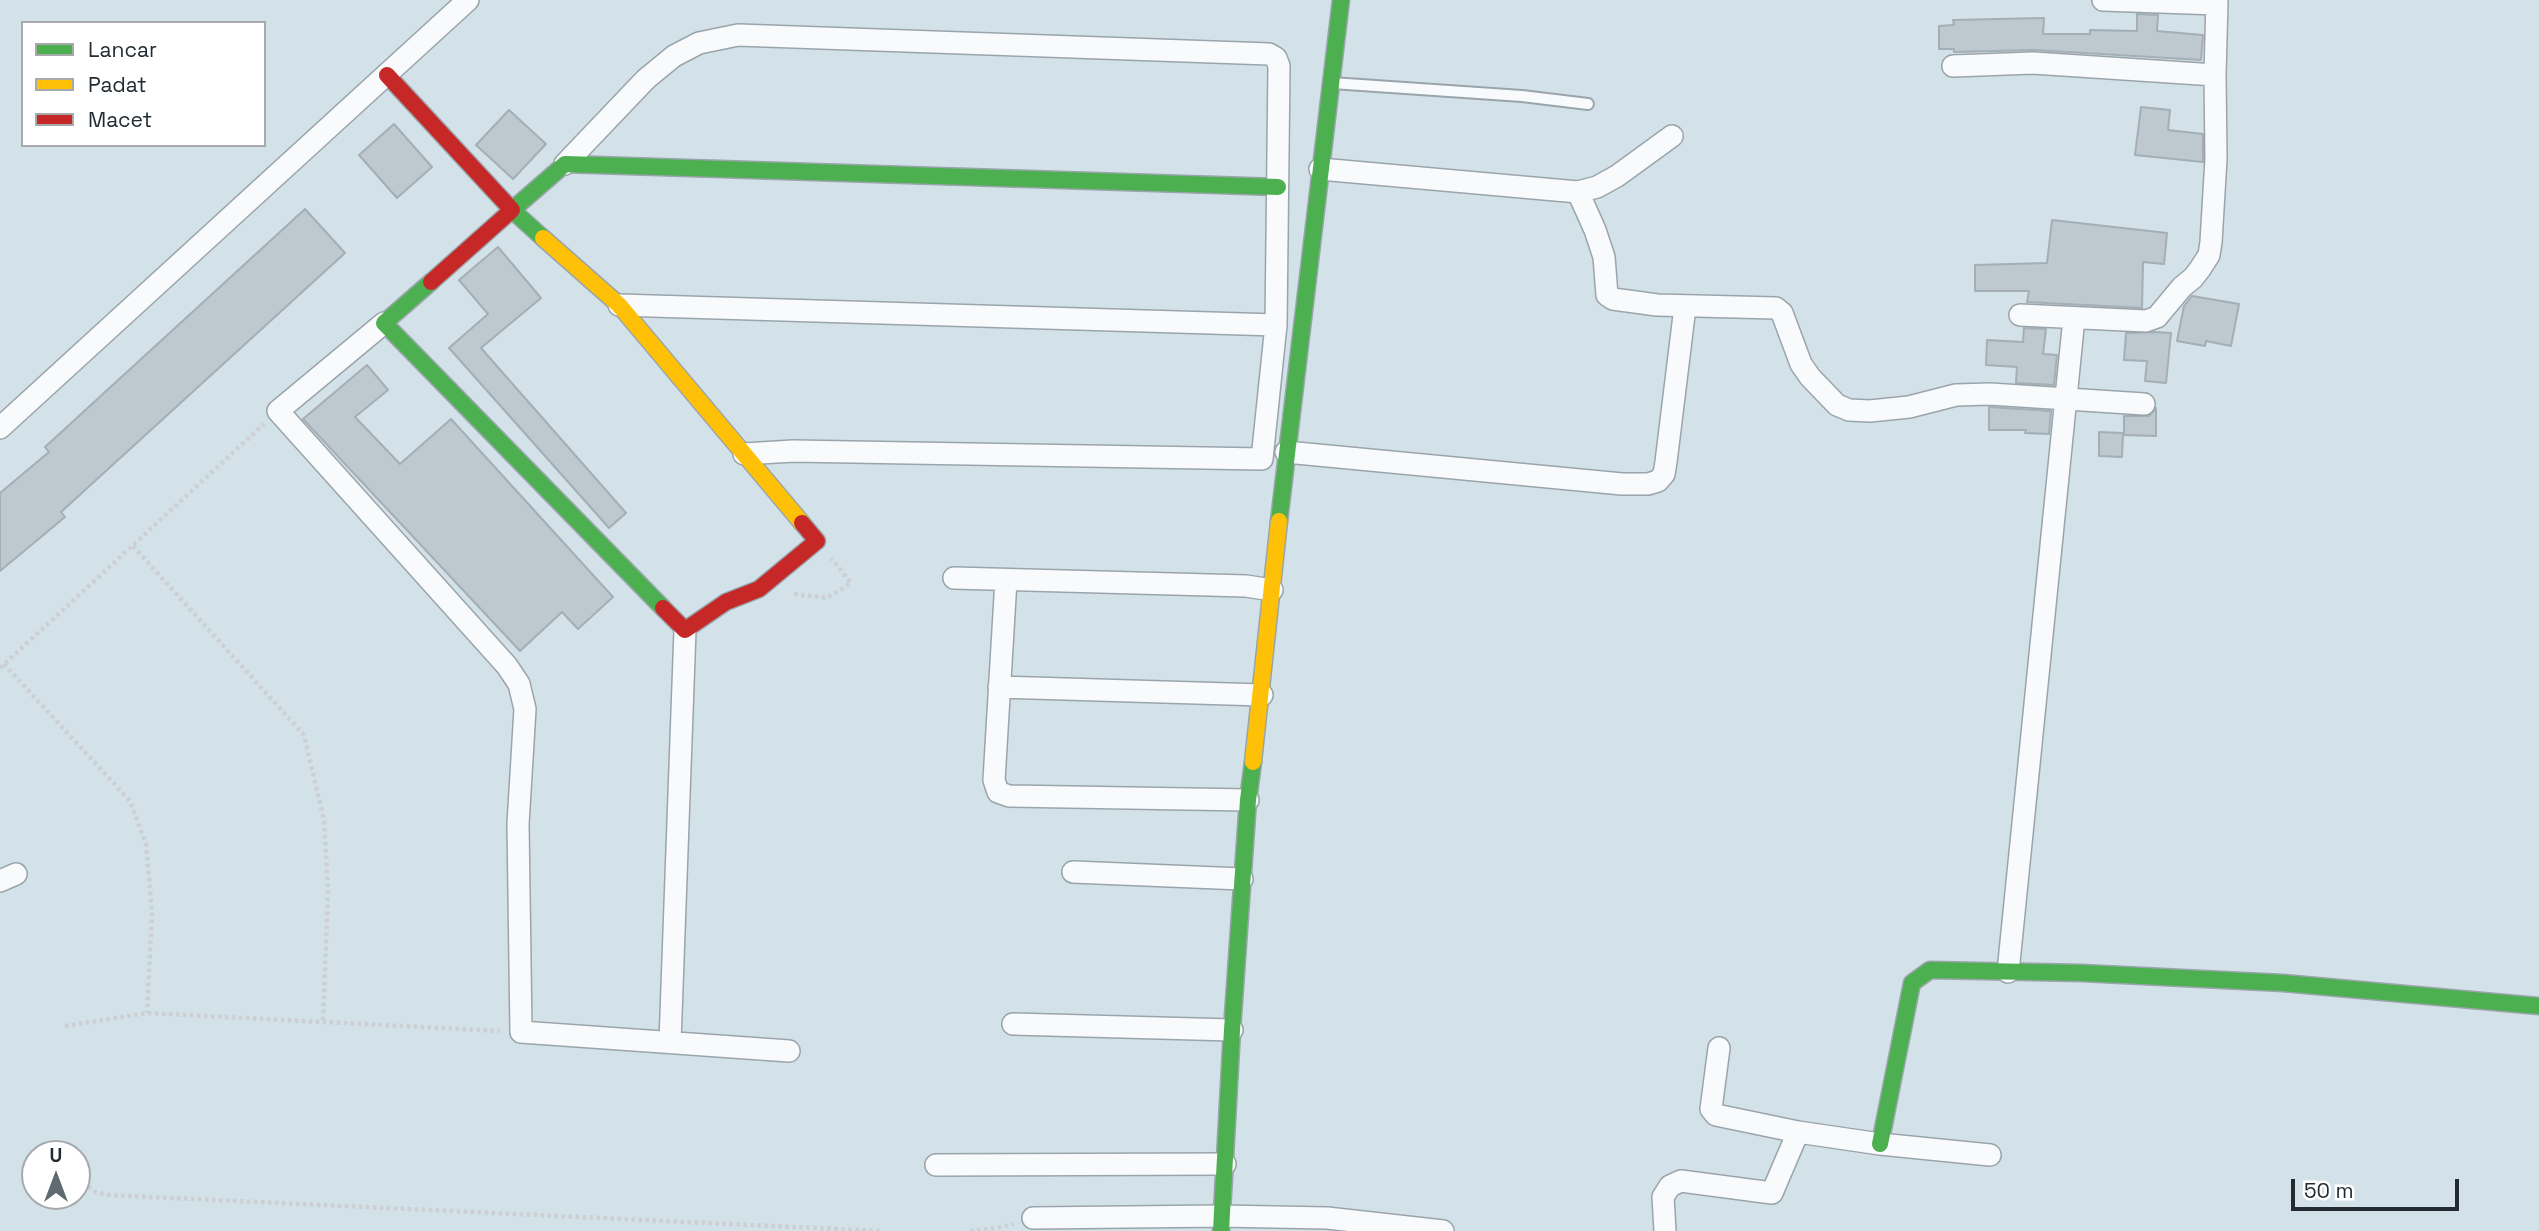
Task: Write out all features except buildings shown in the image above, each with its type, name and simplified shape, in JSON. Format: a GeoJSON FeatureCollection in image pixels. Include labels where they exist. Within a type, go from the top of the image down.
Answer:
{"type":"FeatureCollection","features":[{"type":"Feature","properties":{"kind":"street"},"geometry":{"type":"LineString","coordinates":[[0,428],[468,0]]}},
{"type":"Feature","properties":{"kind":"street"},"geometry":{"type":"LineString","coordinates":[[1221,1224],[1248,800],[1262,695],[1286,452],[1341,0]]}},
{"type":"Feature","properties":{"kind":"street"},"geometry":{"type":"LineString","coordinates":[[2020,315],[2146,321],[2157,317],[2193,278],[2209,255],[2216,159],[2214,75],[2217,2],[2103,0]]}},
{"type":"Feature","properties":{"kind":"street"},"geometry":{"type":"LineString","coordinates":[[744,454],[793,451],[1262,459],[1276,325],[1279,66],[1276,58],[1269,54],[738,35],[699,43],[674,55],[646,79],[565,164],[384,323],[278,411],[498,655],[519,684],[525,709],[518,824],[521,1032],[789,1051]]}},
{"type":"Feature","properties":{"kind":"street"},"geometry":{"type":"LineString","coordinates":[[1954,66],[2033,63],[2214,75]]}},
{"type":"Feature","properties":{"kind":"street"},"geometry":{"type":"LineString","coordinates":[[387,75],[512,210],[619,305],[817,541],[759,589],[726,602],[685,630]]}},
{"type":"Feature","properties":{"kind":"street"},"geometry":{"type":"LineString","coordinates":[[1320,169],[1577,192],[1597,187],[1617,176],[1672,136]]}},
{"type":"Feature","properties":{"kind":"street"},"geometry":{"type":"LineString","coordinates":[[565,164],[1278,187]]}},
{"type":"Feature","properties":{"kind":"street"},"geometry":{"type":"LineString","coordinates":[[1577,192],[1604,257],[1607,295],[1613,299],[1685,307],[1776,308],[1782,313],[1801,364],[1810,377],[1837,405],[1849,410],[1909,407],[1956,396],[1990,394],[2144,404]]}},
{"type":"Feature","properties":{"kind":"street"},"geometry":{"type":"LineString","coordinates":[[619,305],[1276,325]]}},
{"type":"Feature","properties":{"kind":"street"},"geometry":{"type":"LineString","coordinates":[[1286,452],[1622,484],[1648,484],[1658,481],[1664,474],[1666,462],[1685,307]]}},
{"type":"Feature","properties":{"kind":"street"},"geometry":{"type":"LineString","coordinates":[[2008,972],[2074,318]]}},
{"type":"Feature","properties":{"kind":"street"},"geometry":{"type":"LineString","coordinates":[[384,323],[685,630],[670,1042]]}},
{"type":"Feature","properties":{"kind":"street"},"geometry":{"type":"LineString","coordinates":[[954,578],[1246,586],[1272,590]]}},
{"type":"Feature","properties":{"kind":"street"},"geometry":{"type":"LineString","coordinates":[[1006,580],[994,780],[998,792],[1009,796],[1248,800]]}},
{"type":"Feature","properties":{"kind":"street"},"geometry":{"type":"LineString","coordinates":[[999,687],[1262,695]]}},
{"type":"Feature","properties":{"kind":"street"},"geometry":{"type":"LineString","coordinates":[[1073,872],[1242,879]]}},
{"type":"Feature","properties":{"kind":"street"},"geometry":{"type":"LineString","coordinates":[[1880,1144],[1912,983],[1930,971],[2082,973],[2283,983],[2539,1006]]}},
{"type":"Feature","properties":{"kind":"street"},"geometry":{"type":"LineString","coordinates":[[1013,1024],[1232,1030]]}},
{"type":"Feature","properties":{"kind":"street"},"geometry":{"type":"LineString","coordinates":[[1718,1048],[1712,1109],[1716,1115],[1798,1132],[1880,1144],[1990,1155]]}},
{"type":"Feature","properties":{"kind":"street"},"geometry":{"type":"LineString","coordinates":[[1665,1231],[1663,1198],[1670,1186],[1681,1181],[1772,1193],[1798,1132]]}},
{"type":"Feature","properties":{"kind":"street"},"geometry":{"type":"LineString","coordinates":[[936,1165],[1026,1167],[1225,1164]]}},
{"type":"Feature","properties":{"kind":"street"},"geometry":{"type":"LineString","coordinates":[[1033,1218],[1221,1224],[1327,1218],[1443,1231]]}},
{"type":"Feature","properties":{"kind":"lane"},"geometry":{"type":"LineString","coordinates":[[1329,83],[1522,96],[1588,104]]}},
{"type":"Feature","properties":{"kind":"path"},"geometry":{"type":"LineString","coordinates":[[147,1013],[152,912],[146,844],[130,801],[2,666],[278,411]]}},
{"type":"Feature","properties":{"kind":"path"},"geometry":{"type":"LineString","coordinates":[[133,546],[303,735],[324,820],[328,891],[323,1022]]}},
{"type":"Feature","properties":{"kind":"path"},"geometry":{"type":"LineString","coordinates":[[759,589],[827,598],[851,583]]}},
{"type":"Feature","properties":{"kind":"path"},"geometry":{"type":"LineString","coordinates":[[65,1026],[147,1013],[521,1032]]}},
{"type":"Feature","properties":{"kind":"path"},"geometry":{"type":"LineString","coordinates":[[91,1188],[108,1195],[880,1231]]}},
{"type":"Feature","properties":{"kind":"path"},"geometry":{"type":"LineString","coordinates":[[970,1231],[996,1228],[1033,1218]]}},
{"type":"Feature","properties":{"kind":"traffic: fast"},"geometry":{"type":"LineString","coordinates":[[1279,521],[1341,0]]}},
{"type":"Feature","properties":{"kind":"traffic: fast"},"geometry":{"type":"LineString","coordinates":[[543,238],[512,210],[565,164],[1278,187]]}},
{"type":"Feature","properties":{"kind":"traffic: fast"},"geometry":{"type":"LineString","coordinates":[[431,282],[384,323],[663,608]]}},
{"type":"Feature","properties":{"kind":"traffic: fast"},"geometry":{"type":"LineString","coordinates":[[1221,1231],[1232,1030],[1253,762]]}},
{"type":"Feature","properties":{"kind":"traffic: fast"},"geometry":{"type":"LineString","coordinates":[[1880,1144],[1912,983],[1930,970],[2082,973],[2283,983],[2539,1006]]}},
{"type":"Feature","properties":{"kind":"traffic: slow"},"geometry":{"type":"LineString","coordinates":[[543,238],[619,305],[802,523]]}},
{"type":"Feature","properties":{"kind":"traffic: slow"},"geometry":{"type":"LineString","coordinates":[[1253,762],[1279,521]]}},
{"type":"Feature","properties":{"kind":"traffic: jam"},"geometry":{"type":"LineString","coordinates":[[387,75],[512,210],[431,282]]}},
{"type":"Feature","properties":{"kind":"traffic: jam"},"geometry":{"type":"LineString","coordinates":[[663,608],[685,630],[726,602],[759,589],[817,541],[802,523]]}}]}
